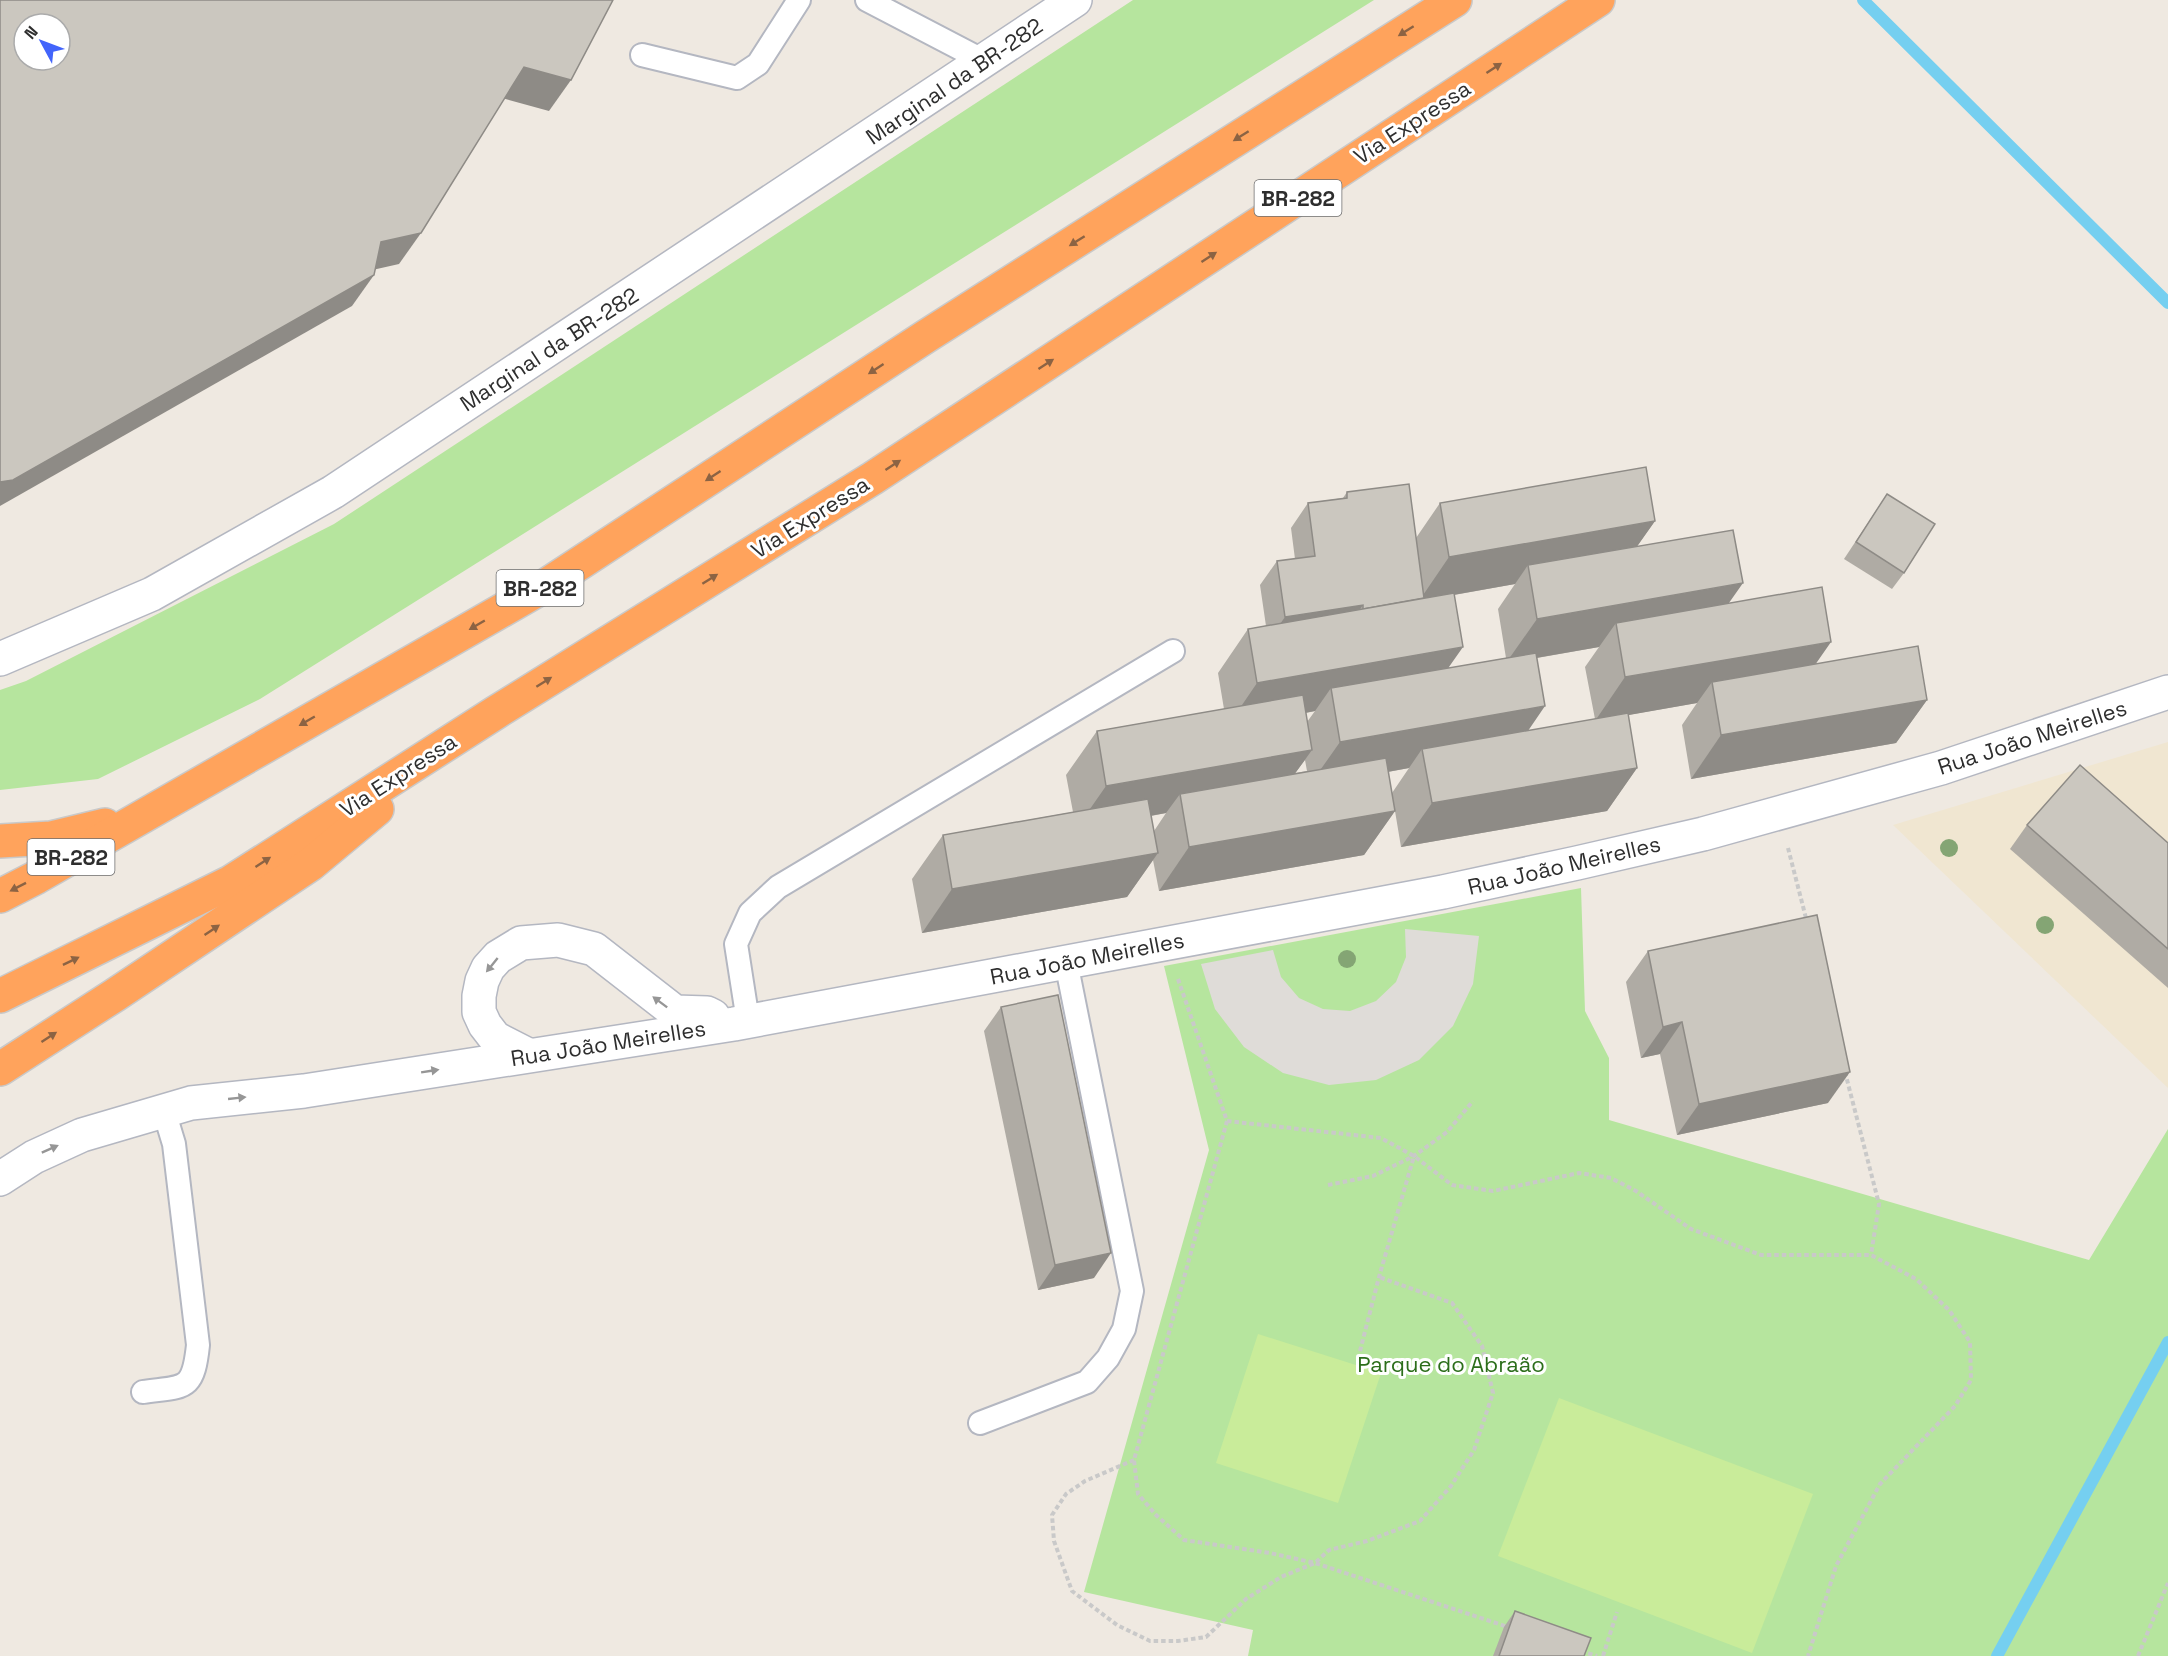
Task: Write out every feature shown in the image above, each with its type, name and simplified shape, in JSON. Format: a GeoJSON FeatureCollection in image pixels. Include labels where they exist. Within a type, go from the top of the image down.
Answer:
{"type":"FeatureCollection","features":[{"type":"Feature","properties":{"kind":"highway","name":"BR-282"},"geometry":{"type":"LineString","coordinates":[[0,896],[548,584],[925,337],[1455,0]]}},
{"type":"Feature","properties":{"kind":"highway","name":"Via Expressa"},"geometry":{"type":"LineString","coordinates":[[0,996],[231,882],[495,713],[873,478],[1598,0]]}},
{"type":"Feature","properties":{"kind":"highway"},"geometry":{"type":"LineString","coordinates":[[0,1069],[116,995],[311,864],[495,713]]}},
{"type":"Feature","properties":{"kind":"highway"},"geometry":{"type":"LineString","coordinates":[[0,841],[51,838],[142,816]]}},
{"type":"Feature","properties":{"kind":"main road","name":"Marginal da BR-282"},"geometry":{"type":"LineString","coordinates":[[0,659],[152,594],[333,492],[1076,0]]}},
{"type":"Feature","properties":{"kind":"main road","name":"Rua João Meirelles"},"geometry":{"type":"LineString","coordinates":[[0,1179],[33,1157],[82,1135],[191,1103],[304,1091],[741,1022],[1494,881],[1703,834],[1941,768],[2168,692]]}},
{"type":"Feature","properties":{"kind":"main road"},"geometry":{"type":"LineString","coordinates":[[528,1055],[495,1038],[479,1012],[482,981],[488,968],[498,957],[521,943],[558,940],[594,949],[675,1012],[706,1013],[741,1022]]}},
{"type":"Feature","properties":{"kind":"lane"},"geometry":{"type":"LineString","coordinates":[[642,55],[737,78],[758,64],[799,0]]}},
{"type":"Feature","properties":{"kind":"lane"},"geometry":{"type":"LineString","coordinates":[[867,0],[984,61]]}},
{"type":"Feature","properties":{"kind":"lane"},"geometry":{"type":"LineString","coordinates":[[741,1022],[736,944],[750,913],[778,887],[1173,651]]}},
{"type":"Feature","properties":{"kind":"lane"},"geometry":{"type":"LineString","coordinates":[[980,1423],[1087,1382],[1108,1358],[1124,1329],[1132,1291],[1066,962]]}},
{"type":"Feature","properties":{"kind":"lane"},"geometry":{"type":"LineString","coordinates":[[143,1392],[182,1386],[190,1379],[195,1369],[198,1345],[174,1144],[164,1111]]}},
{"type":"Feature","properties":{"kind":"path"},"geometry":{"type":"LineString","coordinates":[[1779,813],[1808,928]]}},
{"type":"Feature","properties":{"kind":"path"},"geometry":{"type":"LineString","coordinates":[[1166,944],[1227,1121],[1134,1460],[1138,1494],[1156,1515],[1184,1540],[1270,1553],[1315,1563],[1518,1630]]}},
{"type":"Feature","properties":{"kind":"path"},"geometry":{"type":"LineString","coordinates":[[1844,1066],[1879,1204],[1871,1255]]}},
{"type":"Feature","properties":{"kind":"path"},"geometry":{"type":"LineString","coordinates":[[1328,1185],[1372,1176],[1414,1156],[1447,1132],[1473,1101]]}},
{"type":"Feature","properties":{"kind":"path"},"geometry":{"type":"LineString","coordinates":[[1227,1121],[1381,1138],[1414,1156],[1452,1185],[1493,1191],[1579,1173],[1611,1178],[1636,1191],[1690,1229],[1761,1255],[1871,1255],[1916,1279],[1949,1310],[1971,1342],[1971,1380],[1955,1406],[1880,1484],[1836,1566],[1808,1656]]}},
{"type":"Feature","properties":{"kind":"path"},"geometry":{"type":"LineString","coordinates":[[1360,1350],[1414,1156]]}},
{"type":"Feature","properties":{"kind":"path"},"geometry":{"type":"LineString","coordinates":[[1134,1460],[1085,1481],[1066,1494],[1052,1515],[1054,1542],[1072,1591],[1117,1625],[1150,1641],[1178,1641],[1206,1637],[1246,1599],[1281,1577],[1315,1563],[1329,1550],[1367,1541],[1420,1521],[1451,1485],[1474,1450],[1493,1393],[1482,1346],[1452,1303],[1379,1277]]}},
{"type":"Feature","properties":{"kind":"path"},"geometry":{"type":"LineString","coordinates":[[2138,1656],[2168,1583]]}},
{"type":"Feature","properties":{"kind":"path"},"geometry":{"type":"LineString","coordinates":[[1603,1656],[1617,1612]]}},
{"type":"Feature","properties":{"kind":"path"},"geometry":{"type":"LineString","coordinates":[[1575,1649],[1597,1656]]}},
{"type":"Feature","properties":{"kind":"shaded area"},"geometry":{"type":"Polygon","coordinates":[[[2168,742],[2168,1088],[1893,825],[2168,742]]]}},
{"type":"Feature","properties":{"kind":"shaded area"},"geometry":{"type":"Polygon","coordinates":[[[1405,929],[1479,936],[1473,984],[1453,1026],[1419,1060],[1376,1080],[1329,1085],[1283,1073],[1244,1047],[1215,1009],[1201,964],[1273,950],[1281,977],[1299,998],[1323,1009],[1350,1011],[1376,1001],[1396,982],[1406,957],[1405,929]]]}},
{"type":"Feature","properties":{"kind":"green space"},"geometry":{"type":"Polygon","coordinates":[[[1133,0],[1374,0],[260,699],[98,779],[0,790],[0,690],[26,681],[334,524],[1133,0]]]}},
{"type":"Feature","properties":{"kind":"green space","name":"Parque do Abraão"},"geometry":{"type":"Polygon","coordinates":[[[1581,888],[1585,1011],[1609,1058],[1609,1120],[2089,1260],[2168,1129],[2168,1656],[1248,1656],[1253,1630],[1084,1592],[1209,1150],[1164,966],[1581,888]]]}},
{"type":"Feature","properties":{"kind":"green space"},"geometry":{"type":"Polygon","coordinates":[[[1258,1334],[1381,1373],[1338,1503],[1216,1463],[1258,1334]]]}},
{"type":"Feature","properties":{"kind":"green space"},"geometry":{"type":"Polygon","coordinates":[[[1559,1398],[1813,1494],[1752,1653],[1498,1556],[1559,1398]]]}},
{"type":"Feature","properties":{"kind":"building"},"geometry":{"type":"Polygon","coordinates":[[[0,0],[613,0],[571,80],[524,67],[421,233],[381,242],[374,275],[13,480],[0,482],[0,0]]]}},
{"type":"Feature","properties":{"kind":"building"},"geometry":{"type":"Polygon","coordinates":[[[1646,467],[1655,521],[1449,557],[1440,503],[1646,467]]]}},
{"type":"Feature","properties":{"kind":"building"},"geometry":{"type":"Polygon","coordinates":[[[1409,484],[1424,598],[1363,609],[1363,605],[1285,617],[1277,561],[1315,556],[1308,503],[1347,498],[1347,492],[1409,484]]]}},
{"type":"Feature","properties":{"kind":"building"},"geometry":{"type":"Polygon","coordinates":[[[1887,494],[1935,524],[1904,573],[1856,542],[1887,494]]]}},
{"type":"Feature","properties":{"kind":"building"},"geometry":{"type":"Polygon","coordinates":[[[1733,530],[1743,583],[1537,619],[1528,565],[1733,530]]]}},
{"type":"Feature","properties":{"kind":"building"},"geometry":{"type":"Polygon","coordinates":[[[1822,587],[1831,642],[1625,677],[1616,623],[1822,587]]]}},
{"type":"Feature","properties":{"kind":"building"},"geometry":{"type":"Polygon","coordinates":[[[1454,593],[1463,647],[1257,683],[1248,629],[1454,593]]]}},
{"type":"Feature","properties":{"kind":"building"},"geometry":{"type":"Polygon","coordinates":[[[1918,646],[1927,700],[1721,735],[1712,682],[1918,646]]]}},
{"type":"Feature","properties":{"kind":"building"},"geometry":{"type":"Polygon","coordinates":[[[1536,653],[1545,706],[1340,742],[1331,688],[1536,653]]]}},
{"type":"Feature","properties":{"kind":"building"},"geometry":{"type":"Polygon","coordinates":[[[1303,695],[1312,750],[1106,786],[1097,731],[1303,695]]]}},
{"type":"Feature","properties":{"kind":"building"},"geometry":{"type":"Polygon","coordinates":[[[1628,713],[1637,768],[1432,803],[1422,749],[1628,713]]]}},
{"type":"Feature","properties":{"kind":"building"},"geometry":{"type":"Polygon","coordinates":[[[1386,758],[1395,811],[1189,847],[1180,794],[1386,758]]]}},
{"type":"Feature","properties":{"kind":"building"},"geometry":{"type":"Polygon","coordinates":[[[2080,765],[2168,843],[2168,949],[2027,825],[2080,765]]]}},
{"type":"Feature","properties":{"kind":"building"},"geometry":{"type":"Polygon","coordinates":[[[1148,799],[1158,853],[952,889],[943,835],[1148,799]]]}},
{"type":"Feature","properties":{"kind":"building"},"geometry":{"type":"Polygon","coordinates":[[[1817,915],[1850,1072],[1699,1104],[1682,1022],[1663,1027],[1648,951],[1817,915]]]}},
{"type":"Feature","properties":{"kind":"building"},"geometry":{"type":"Polygon","coordinates":[[[1058,995],[1111,1253],[1055,1265],[1001,1007],[1058,995]]]}},
{"type":"Feature","properties":{"kind":"building"},"geometry":{"type":"Polygon","coordinates":[[[1515,1611],[1591,1638],[1584,1656],[1499,1656],[1515,1611]]]}},
{"type":"Feature","properties":{"kind":"waterway"},"geometry":{"type":"LineString","coordinates":[[1863,0],[2168,303]]}},
{"type":"Feature","properties":{"kind":"waterway"},"geometry":{"type":"LineString","coordinates":[[1997,1656],[2168,1342]]}}]}
